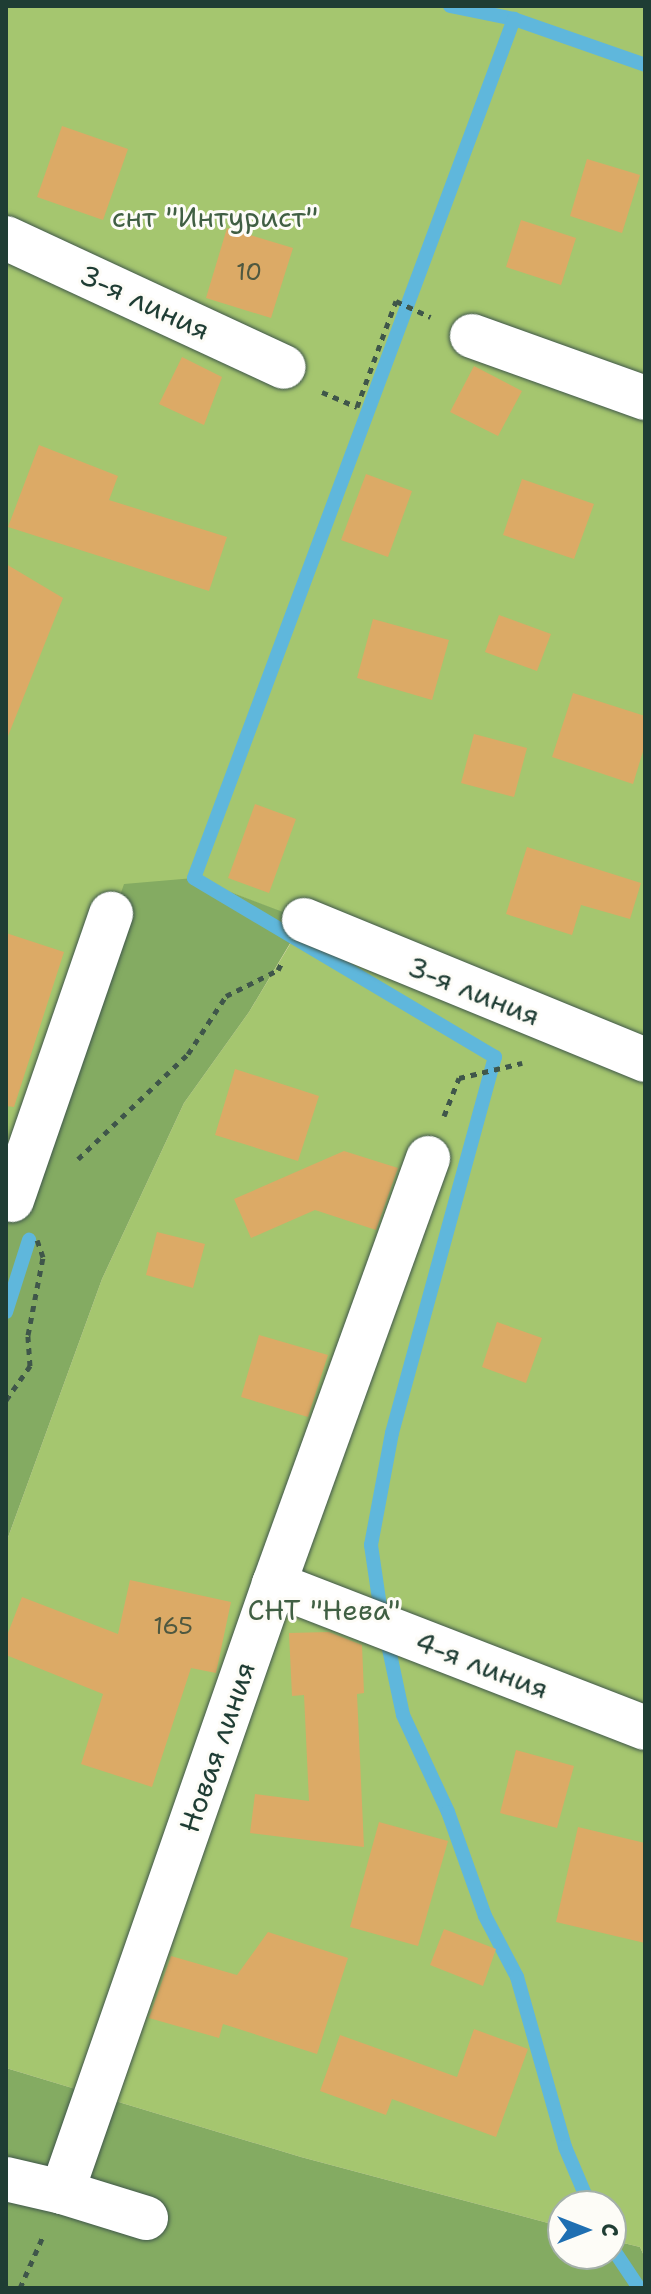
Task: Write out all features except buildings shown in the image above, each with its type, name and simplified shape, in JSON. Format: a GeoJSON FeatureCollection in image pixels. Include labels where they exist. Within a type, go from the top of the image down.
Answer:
{"type":"FeatureCollection","features":[{"type":"Feature","properties":{"kind":"street","name":"3-я линия"},"geometry":{"type":"LineString","coordinates":[[6,238],[284,367]]}},
{"type":"Feature","properties":{"kind":"street"},"geometry":{"type":"LineString","coordinates":[[472,336],[645,398]]}},
{"type":"Feature","properties":{"kind":"street"},"geometry":{"type":"LineString","coordinates":[[14,1201],[111,914]]}},
{"type":"Feature","properties":{"kind":"street","name":"3-я линия"},"geometry":{"type":"LineString","coordinates":[[304,920],[645,1060]]}},
{"type":"Feature","properties":{"kind":"street","name":"Новая линия"},"geometry":{"type":"LineString","coordinates":[[62,2192],[274,1584],[428,1158]]}},
{"type":"Feature","properties":{"kind":"street","name":"4-я линия"},"geometry":{"type":"LineString","coordinates":[[274,1584],[645,1728]]}},
{"type":"Feature","properties":{"kind":"street"},"geometry":{"type":"LineString","coordinates":[[6,2179],[62,2192],[146,2218]]}},
{"type":"Feature","properties":{"kind":"path"},"geometry":{"type":"LineString","coordinates":[[284,367],[319,391],[357,407],[396,301],[472,336]]}},
{"type":"Feature","properties":{"kind":"path"},"geometry":{"type":"LineString","coordinates":[[6,1400],[30,1366],[28,1335],[43,1257],[14,1201],[188,1054],[226,996],[278,970]]}},
{"type":"Feature","properties":{"kind":"path"},"geometry":{"type":"LineString","coordinates":[[459,1078],[528,1061]]}},
{"type":"Feature","properties":{"kind":"path"},"geometry":{"type":"LineString","coordinates":[[20,2288],[62,2192]]}},
{"type":"Feature","properties":{"kind":"green space","name":"СНТ \"Нева\""},"geometry":{"type":"Polygon","coordinates":[[[6,6],[645,6],[645,2258],[640,2247],[627,2244],[627,2190],[547,2190],[547,2223],[301,2157],[6,2068],[6,1543],[102,1279],[184,1103],[249,1012],[304,921],[194,878],[25,1163],[6,1227],[6,6]]]}},
{"type":"Feature","properties":{"kind":"green space"},"geometry":{"type":"Polygon","coordinates":[[[194,878],[304,920],[249,1012],[184,1103],[102,1279],[6,1543],[6,1227],[124,884],[194,878]]]}},
{"type":"Feature","properties":{"kind":"green space"},"geometry":{"type":"Polygon","coordinates":[[[6,2068],[301,2157],[547,2223],[547,2270],[627,2270],[627,2244],[640,2247],[645,2258],[645,2288],[6,2288],[6,2068]]]}},
{"type":"Feature","properties":{"kind":"waterway"},"geometry":{"type":"LineString","coordinates":[[450,6],[514,19],[645,65]]}},
{"type":"Feature","properties":{"kind":"waterway"},"geometry":{"type":"LineString","coordinates":[[380,1606],[371,1545],[392,1433],[495,1057],[194,878],[514,19]]}},
{"type":"Feature","properties":{"kind":"waterway"},"geometry":{"type":"LineString","coordinates":[[6,1312],[29,1240]]}},
{"type":"Feature","properties":{"kind":"waterway"},"geometry":{"type":"LineString","coordinates":[[389,1649],[403,1715],[448,1812],[485,1916],[517,1977],[565,2147],[583,2190]]}},
{"type":"Feature","properties":{"kind":"waterway"},"geometry":{"type":"LineString","coordinates":[[627,2270],[639,2288]]}},
{"type":"Feature","properties":{"kind":"park label","name":"снт \"Интурист\""},"geometry":{"type":"Point","coordinates":[215,217]}}]}
